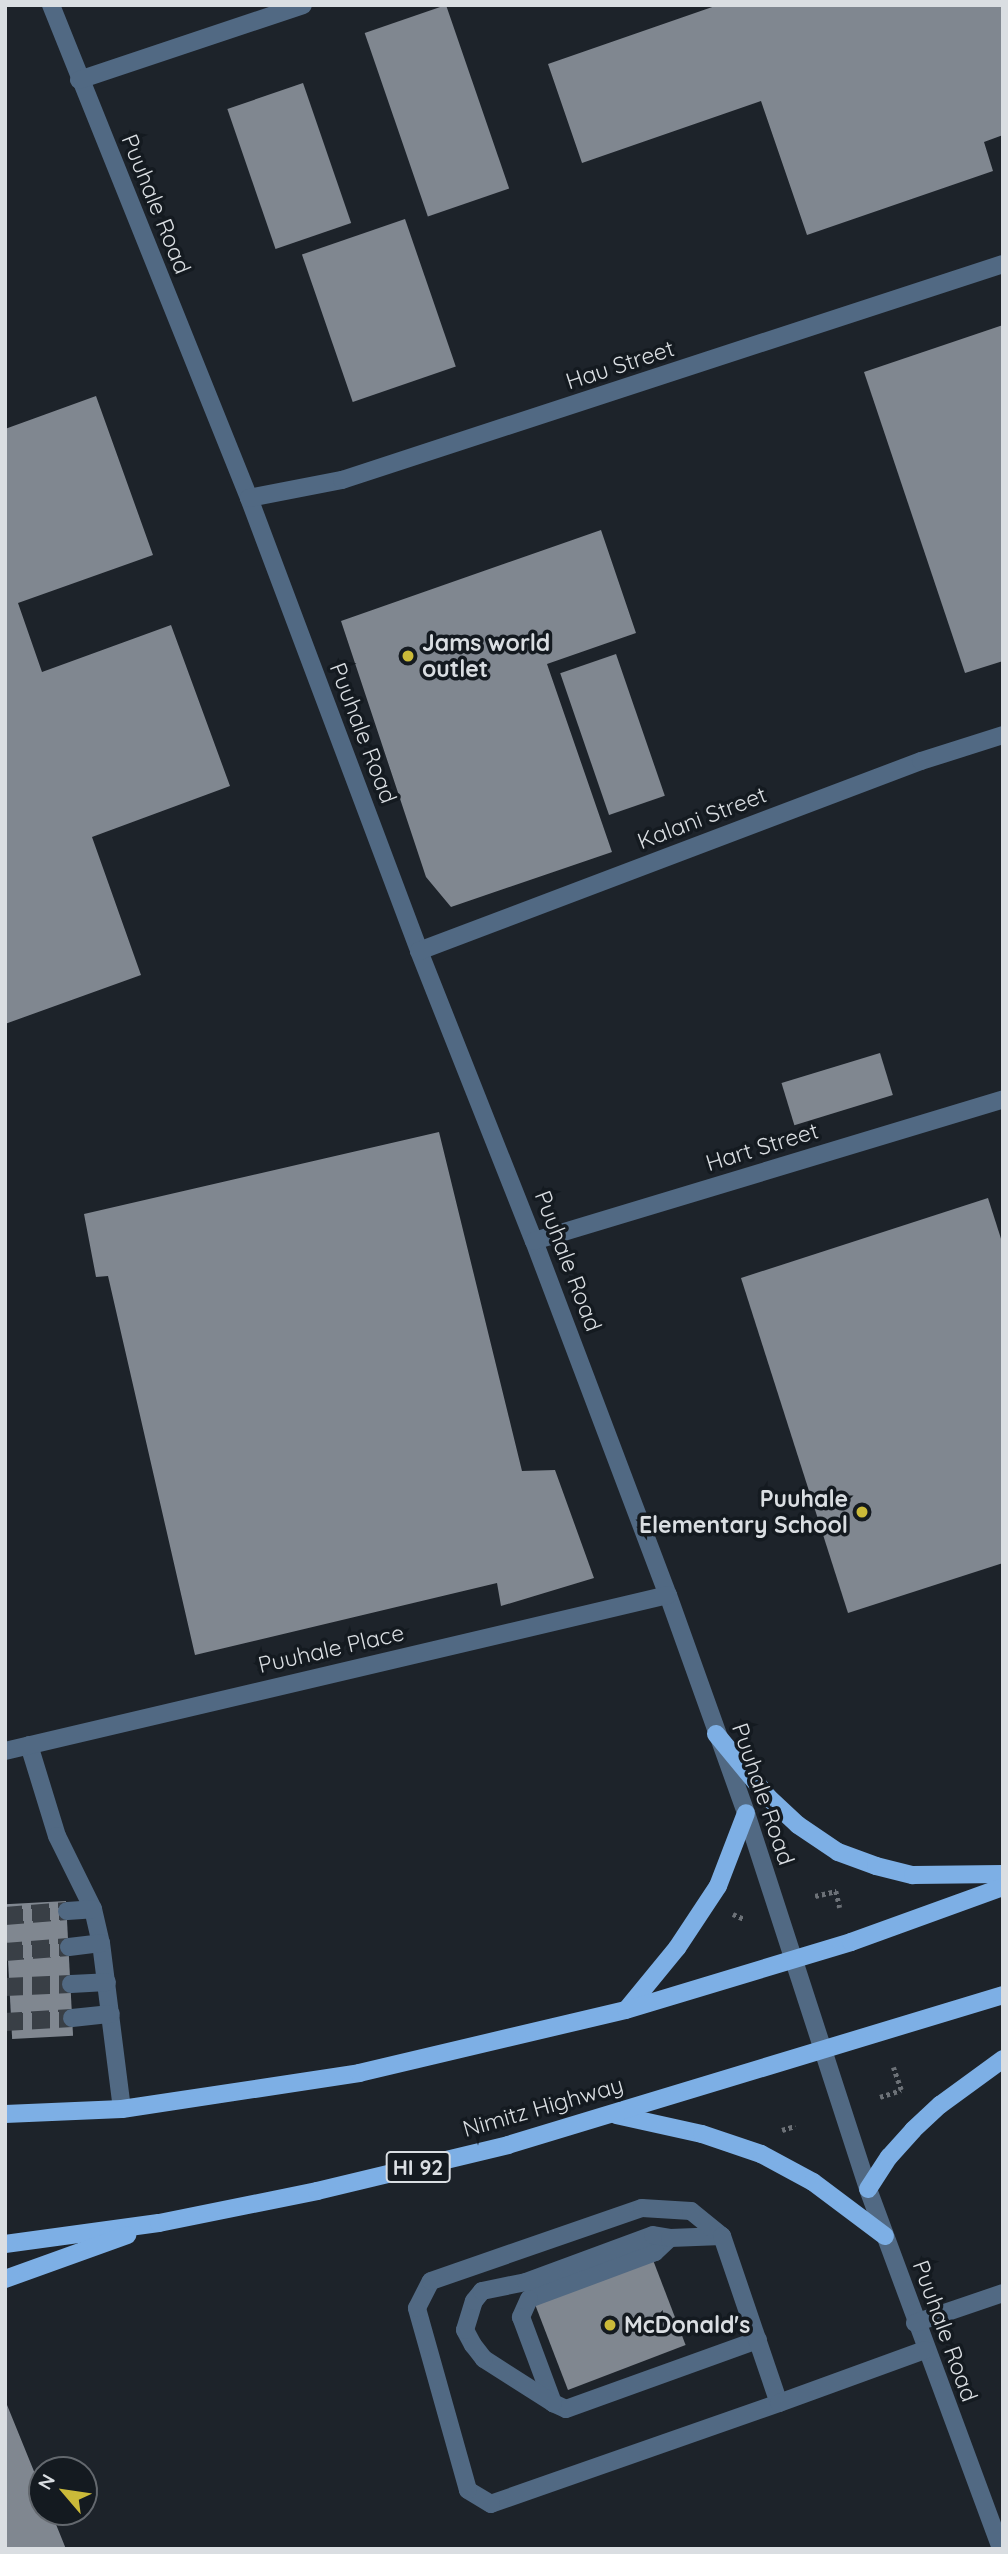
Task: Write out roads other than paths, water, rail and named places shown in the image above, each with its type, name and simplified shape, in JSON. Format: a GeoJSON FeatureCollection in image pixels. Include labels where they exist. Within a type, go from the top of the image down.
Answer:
{"type":"FeatureCollection","features":[{"type":"Feature","properties":{"kind":"main road"},"geometry":{"type":"LineString","coordinates":[[716,1734],[768,1797],[798,1825],[838,1852],[876,1866],[913,1875],[1003,1874]]}},
{"type":"Feature","properties":{"kind":"main road"},"geometry":{"type":"LineString","coordinates":[[626,2010],[677,1948],[718,1886],[746,1813]]}},
{"type":"Feature","properties":{"kind":"main road"},"geometry":{"type":"LineString","coordinates":[[5,2114],[122,2109],[359,2073],[626,2010],[851,1942],[1003,1887]]}},
{"type":"Feature","properties":{"kind":"main road","name":"Nimitz Highway"},"geometry":{"type":"LineString","coordinates":[[5,2244],[159,2223],[317,2191],[508,2145],[1003,1995]]}},
{"type":"Feature","properties":{"kind":"main road"},"geometry":{"type":"LineString","coordinates":[[868,2189],[889,2157],[914,2130],[940,2105],[1003,2059]]}},
{"type":"Feature","properties":{"kind":"main road"},"geometry":{"type":"LineString","coordinates":[[612,2114],[702,2134],[761,2154],[813,2182],[885,2236]]}},
{"type":"Feature","properties":{"kind":"main road"},"geometry":{"type":"LineString","coordinates":[[5,2279],[159,2223]]}},
{"type":"Feature","properties":{"kind":"street","name":"Puuhale Road"},"geometry":{"type":"LineString","coordinates":[[51,5],[249,498],[419,951],[534,1241],[668,1595],[746,1813],[868,2189],[915,2323],[1001,2549]]}},
{"type":"Feature","properties":{"kind":"street"},"geometry":{"type":"LineString","coordinates":[[79,80],[303,5]]}},
{"type":"Feature","properties":{"kind":"street","name":"Hau Street"},"geometry":{"type":"LineString","coordinates":[[249,498],[342,480],[1003,264]]}},
{"type":"Feature","properties":{"kind":"street","name":"Kalani Street"},"geometry":{"type":"LineString","coordinates":[[419,951],[921,761],[1003,735]]}},
{"type":"Feature","properties":{"kind":"street","name":"Hart Street"},"geometry":{"type":"LineString","coordinates":[[534,1241],[1003,1099]]}},
{"type":"Feature","properties":{"kind":"street","name":"Puuhale Place"},"geometry":{"type":"LineString","coordinates":[[5,1751],[668,1595]]}},
{"type":"Feature","properties":{"kind":"street"},"geometry":{"type":"LineString","coordinates":[[29,1745],[57,1836],[93,1909],[107,1982],[122,2109]]}},
{"type":"Feature","properties":{"kind":"street"},"geometry":{"type":"LineString","coordinates":[[67,1911],[93,1909]]}},
{"type":"Feature","properties":{"kind":"street"},"geometry":{"type":"LineString","coordinates":[[69,1947],[101,1944]]}},
{"type":"Feature","properties":{"kind":"street"},"geometry":{"type":"LineString","coordinates":[[71,1984],[107,1982]]}},
{"type":"Feature","properties":{"kind":"street"},"geometry":{"type":"LineString","coordinates":[[72,2018],[111,2014]]}},
{"type":"Feature","properties":{"kind":"street"},"geometry":{"type":"LineString","coordinates":[[779,2403],[722,2236],[691,2211],[642,2208],[430,2281],[417,2308],[468,2490],[491,2504],[779,2403],[925,2350]]}},
{"type":"Feature","properties":{"kind":"street"},"geometry":{"type":"LineString","coordinates":[[722,2236],[670,2238],[653,2235],[526,2282],[482,2291],[474,2301],[465,2330],[472,2345],[485,2359],[566,2409],[758,2340]]}},
{"type":"Feature","properties":{"kind":"street"},"geometry":{"type":"LineString","coordinates":[[553,2403],[521,2317],[529,2299],[654,2252],[670,2238]]}},
{"type":"Feature","properties":{"kind":"street"},"geometry":{"type":"LineString","coordinates":[[915,2323],[1003,2293]]}},
{"type":"Feature","properties":{"kind":"tunnel"},"geometry":{"type":"LineString","coordinates":[[5,1916],[67,1911]]}},
{"type":"Feature","properties":{"kind":"tunnel"},"geometry":{"type":"LineString","coordinates":[[5,1952],[69,1947]]}},
{"type":"Feature","properties":{"kind":"tunnel"},"geometry":{"type":"LineString","coordinates":[[5,1987],[71,1984]]}},
{"type":"Feature","properties":{"kind":"tunnel"},"geometry":{"type":"LineString","coordinates":[[5,2022],[72,2018]]}},
{"type":"Feature","properties":{"kind":"place","name":"Jams world outlet"},"geometry":{"type":"Point","coordinates":[408,656]}},
{"type":"Feature","properties":{"kind":"place","name":"Puuhale Elementary School"},"geometry":{"type":"Point","coordinates":[862,1512]}},
{"type":"Feature","properties":{"kind":"place","name":"McDonald's"},"geometry":{"type":"Point","coordinates":[610,2325]}}]}
